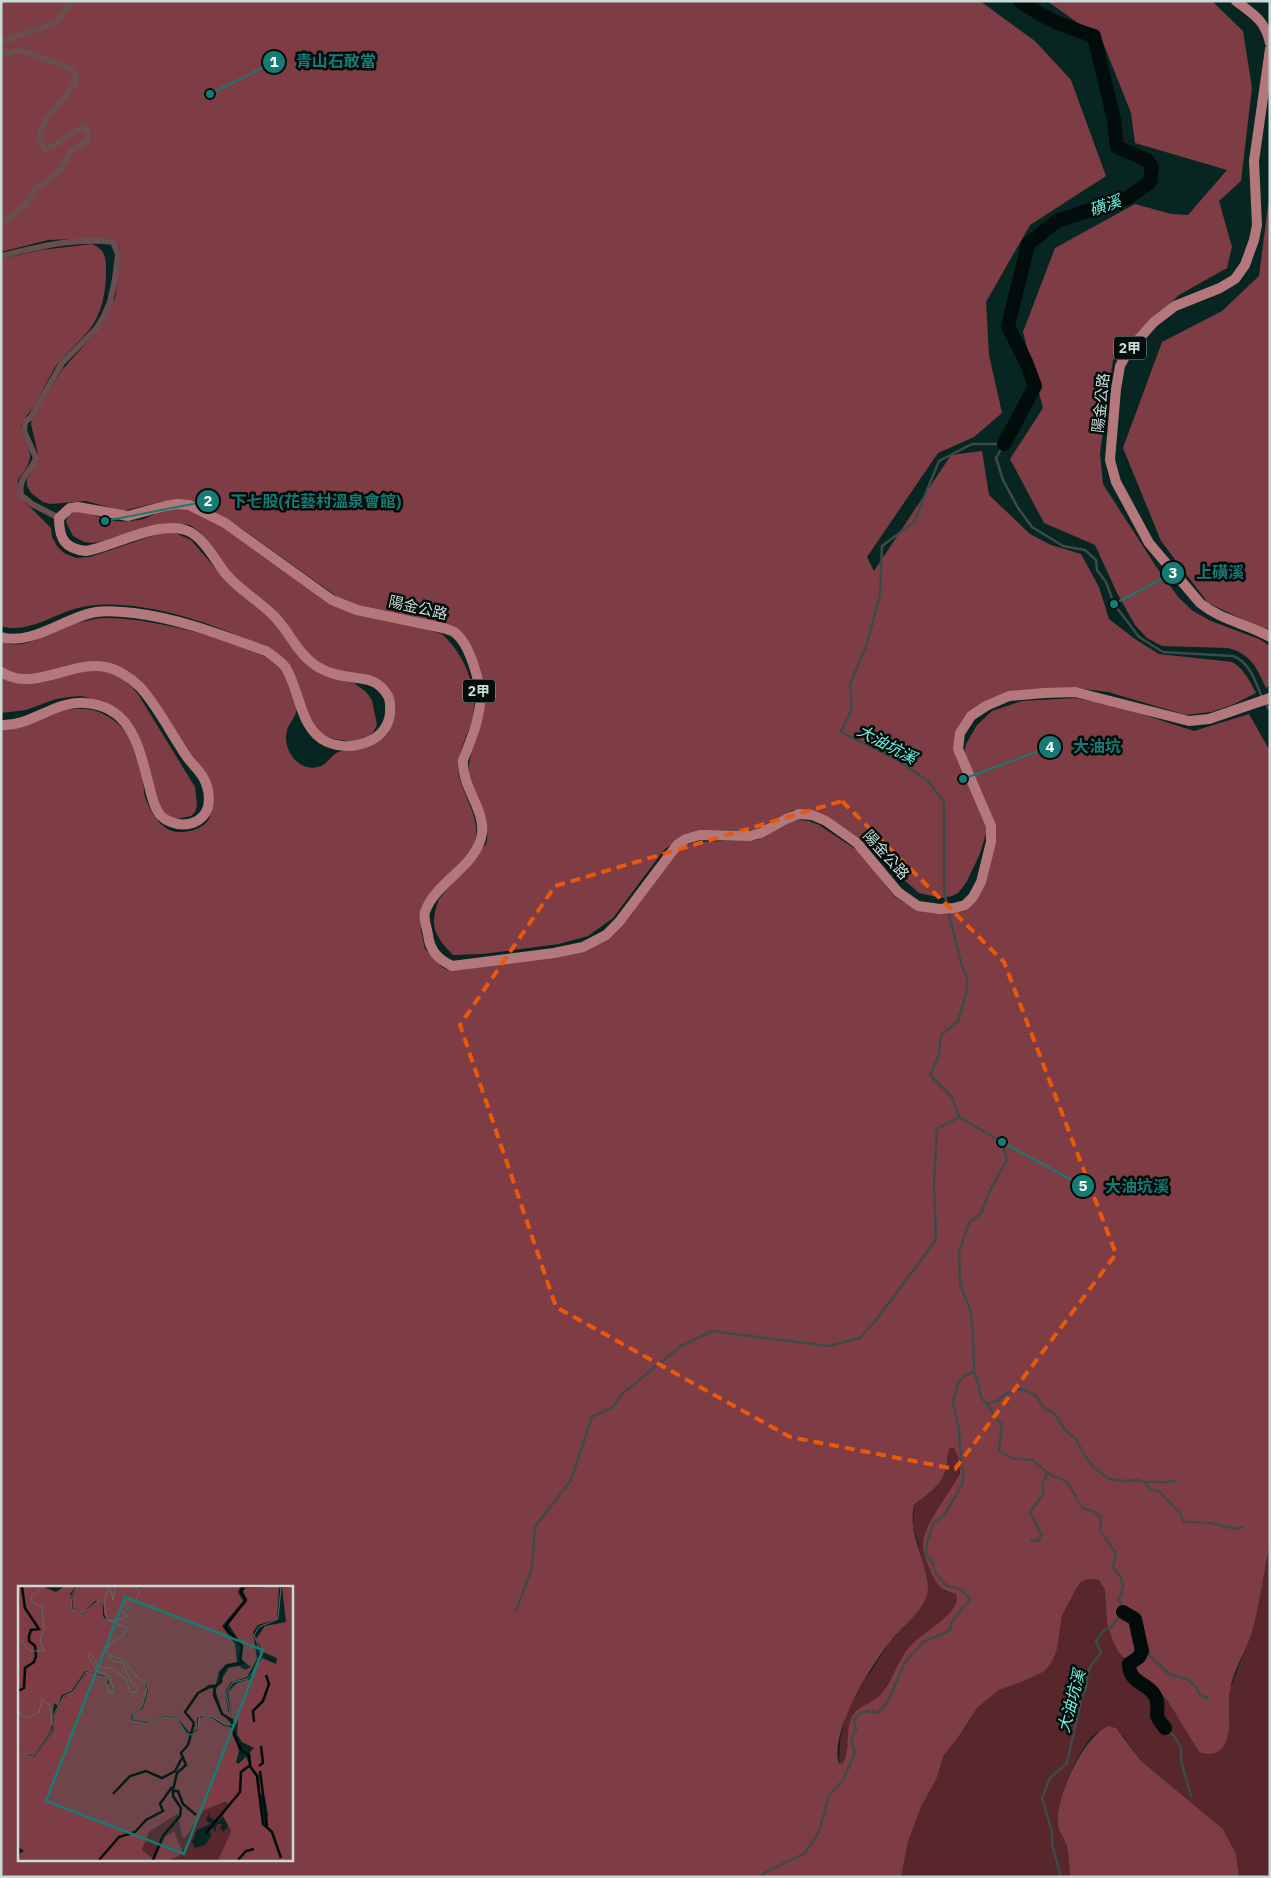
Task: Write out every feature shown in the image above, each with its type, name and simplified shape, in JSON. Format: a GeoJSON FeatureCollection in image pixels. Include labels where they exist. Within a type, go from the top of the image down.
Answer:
{"type":"FeatureCollection","features":[{"type":"Feature","properties":{"kind":"main road"},"geometry":{"type":"LineString","coordinates":[[1236,1],[1259,18],[1267,31],[1270,43]]}},
{"type":"Feature","properties":{"kind":"main road","name":"陽金公路"},"geometry":{"type":"LineString","coordinates":[[1270,49],[1254,161],[1257,225],[1254,240],[1244,265],[1235,279],[1220,288],[1174,306],[1154,322],[1128,350],[1120,366],[1116,389],[1110,460],[1116,482],[1149,543],[1200,603],[1228,620],[1259,630],[1270,637]]}},
{"type":"Feature","properties":{"kind":"main road","name":"陽金公路"},"geometry":{"type":"LineString","coordinates":[[59,518],[70,508],[78,507],[128,516],[165,506],[189,505],[225,522],[332,600],[357,610],[443,628],[454,632],[462,641],[470,656],[479,682],[480,701],[477,720],[462,766],[463,775],[480,816],[482,830],[477,851],[434,897],[424,914],[429,942],[433,951],[440,960],[452,966],[554,953],[583,946],[606,935],[619,922],[677,845],[686,839],[700,836],[750,836],[761,833],[799,814],[812,815],[826,821],[858,843],[898,892],[918,906],[948,908],[965,905],[981,882],[991,834],[991,826],[958,749],[960,734],[971,716],[986,706],[1009,696],[1075,692],[1188,721],[1209,719],[1270,698]]}},
{"type":"Feature","properties":{"kind":"main road"},"geometry":{"type":"LineString","coordinates":[[1,637],[10,639],[31,636],[80,616],[111,611],[150,615],[194,625],[266,651],[276,658],[285,667],[291,678],[308,723],[318,737],[328,742],[338,745],[358,745],[372,741],[382,734],[389,722],[389,698],[383,689],[372,681],[341,676],[322,670],[310,662],[274,616],[226,574],[208,549],[189,531],[168,527],[86,551],[68,546],[59,528],[59,518]]}},
{"type":"Feature","properties":{"kind":"main road"},"geometry":{"type":"LineString","coordinates":[[1,672],[9,677],[30,679],[95,666],[112,669],[126,676],[140,687],[187,757],[203,776],[208,789],[209,801],[206,810],[202,818],[187,825],[174,823],[162,818],[152,799],[132,731],[110,709],[84,702],[69,704],[18,722],[1,725]]}},
{"type":"Feature","properties":{"kind":"street"},"geometry":{"type":"LineString","coordinates":[[1,43],[9,38],[55,22],[63,15],[67,5],[73,1]]}},
{"type":"Feature","properties":{"kind":"street"},"geometry":{"type":"LineString","coordinates":[[1,51],[7,54],[20,50],[61,65],[71,70],[76,76],[75,84],[46,119],[39,138],[45,149],[51,149],[72,131],[82,127],[88,131],[86,140],[71,152],[60,170],[33,191],[27,202],[9,219],[1,222]]}},
{"type":"Feature","properties":{"kind":"street"},"geometry":{"type":"LineString","coordinates":[[1,256],[45,246],[86,241],[113,242],[118,254],[110,302],[104,316],[96,330],[62,363],[31,417],[25,422],[24,431],[36,458],[32,468],[23,477],[19,485],[21,495],[32,504],[59,518]]}},
{"type":"Feature","properties":{"kind":"highlighted area"},"geometry":{"type":"Polygon","coordinates":[[[842,801],[1004,962],[1116,1254],[955,1469],[790,1437],[556,1307],[460,1025],[555,886],[842,801]]]}},
{"type":"Feature","properties":{"kind":"shaded area"},"geometry":{"type":"Polygon","coordinates":[[[1,1],[980,1],[1035,41],[1071,80],[1106,176],[1030,225],[986,302],[989,355],[1002,413],[974,437],[938,453],[867,557],[874,571],[951,455],[982,451],[989,495],[1030,534],[1051,545],[1081,554],[1099,587],[1109,619],[1159,654],[1232,662],[1243,672],[1256,693],[1232,705],[1211,712],[1186,715],[1108,692],[1076,688],[980,706],[956,741],[986,823],[987,831],[979,856],[966,883],[958,893],[952,896],[941,898],[919,893],[882,858],[847,832],[803,810],[793,810],[755,830],[704,831],[680,838],[664,850],[613,918],[588,936],[559,944],[483,954],[453,955],[441,942],[435,930],[434,916],[436,908],[439,899],[486,844],[487,836],[487,828],[469,777],[470,760],[484,709],[460,636],[343,601],[241,528],[191,501],[165,501],[122,511],[86,501],[50,504],[43,502],[31,493],[27,486],[27,479],[36,464],[38,454],[31,424],[32,419],[62,370],[98,330],[109,310],[115,298],[120,256],[119,247],[110,239],[102,238],[48,240],[1,252],[1,1]]]}},
{"type":"Feature","properties":{"kind":"shaded area"},"geometry":{"type":"Polygon","coordinates":[[[1047,1],[1212,1],[1243,31],[1252,88],[1241,181],[1219,201],[1232,247],[1227,268],[1179,295],[1113,360],[1100,453],[1103,484],[1157,568],[1179,598],[1193,611],[1211,621],[1259,639],[1270,646],[1270,685],[1266,688],[1260,674],[1248,658],[1236,651],[1228,648],[1162,646],[1147,638],[1135,625],[1117,593],[1095,545],[1044,523],[1010,459],[1043,408],[1023,332],[1055,248],[1135,204],[1171,214],[1188,215],[1227,170],[1135,143],[1131,113],[1102,40],[1047,1]]]}},
{"type":"Feature","properties":{"kind":"shaded area"},"geometry":{"type":"Polygon","coordinates":[[[1270,190],[1270,632],[1208,603],[1161,541],[1123,448],[1162,342],[1222,311],[1259,276],[1270,190]]]}},
{"type":"Feature","properties":{"kind":"shaded area"},"geometry":{"type":"Polygon","coordinates":[[[92,244],[103,252],[106,267],[104,294],[98,316],[90,329],[58,364],[34,406],[23,421],[21,430],[30,452],[30,457],[27,466],[18,480],[18,495],[51,528],[52,537],[57,546],[64,553],[76,558],[90,557],[164,532],[175,533],[191,540],[228,583],[275,622],[296,650],[339,680],[354,683],[366,692],[372,700],[377,725],[366,738],[359,741],[338,740],[322,733],[312,722],[294,679],[263,648],[199,621],[156,610],[113,604],[93,605],[74,609],[20,628],[1,626],[1,259],[41,250],[92,244]]]}},
{"type":"Feature","properties":{"kind":"shaded area"},"geometry":{"type":"Polygon","coordinates":[[[184,508],[222,526],[327,601],[442,634],[458,652],[469,675],[474,699],[474,712],[459,756],[458,770],[473,812],[476,830],[475,839],[472,849],[430,895],[420,913],[425,949],[442,967],[448,970],[460,970],[601,942],[677,850],[685,845],[697,842],[757,840],[785,824],[799,820],[819,825],[860,852],[894,896],[916,910],[945,913],[971,905],[995,841],[964,753],[966,744],[977,725],[992,711],[1022,701],[1075,698],[1117,706],[1194,731],[1249,714],[1270,751],[1270,1545],[1252,1632],[1230,1690],[1228,1735],[1221,1750],[1212,1754],[1199,1752],[1168,1701],[1119,1653],[1107,1622],[1105,1590],[1099,1580],[1088,1579],[1081,1582],[1076,1589],[1062,1616],[1057,1649],[1053,1660],[1045,1671],[999,1690],[977,1708],[944,1755],[936,1780],[921,1807],[908,1842],[901,1877],[1,1877],[1,729],[65,710],[90,710],[101,713],[122,727],[127,734],[142,774],[146,800],[151,811],[163,826],[180,832],[196,829],[208,821],[212,805],[211,792],[140,683],[86,664],[33,674],[11,673],[1,668],[1,640],[8,644],[23,644],[74,624],[95,619],[112,618],[161,624],[189,630],[243,647],[263,656],[281,669],[290,686],[297,709],[287,729],[287,745],[293,757],[303,766],[309,768],[323,765],[338,752],[355,750],[385,735],[389,693],[316,664],[229,573],[201,533],[190,525],[168,523],[106,541],[92,543],[84,542],[73,536],[66,522],[74,512],[86,513],[107,520],[124,521],[144,519],[165,510],[184,508]],[[950,1448],[946,1469],[940,1482],[914,1505],[914,1532],[927,1578],[928,1587],[925,1601],[881,1654],[853,1701],[840,1735],[837,1751],[839,1764],[843,1763],[845,1758],[852,1716],[881,1694],[908,1649],[918,1638],[941,1621],[957,1601],[956,1594],[943,1589],[936,1581],[926,1559],[923,1546],[927,1529],[932,1519],[960,1473],[959,1459],[954,1448],[950,1448]]]}},
{"type":"Feature","properties":{"kind":"shaded area"},"geometry":{"type":"Polygon","coordinates":[[[85,670],[101,671],[114,675],[126,682],[138,694],[195,787],[197,806],[191,816],[176,819],[166,815],[158,805],[141,749],[112,706],[81,696],[56,699],[26,710],[1,713],[1,677],[13,681],[85,670]]]}},
{"type":"Feature","properties":{"kind":"shaded area"},"geometry":{"type":"Polygon","coordinates":[[[950,1448],[954,1448],[957,1453],[960,1466],[955,1485],[944,1591],[956,1594],[957,1600],[949,1614],[910,1646],[884,1690],[850,1722],[847,1752],[843,1763],[839,1764],[840,1740],[846,1714],[889,1643],[914,1616],[927,1577],[913,1526],[914,1505],[940,1482],[946,1469],[950,1448]]]}},
{"type":"Feature","properties":{"kind":"shaded area"},"geometry":{"type":"Polygon","coordinates":[[[1270,1545],[1270,1877],[1239,1877],[1236,1854],[1223,1829],[1141,1761],[1123,1736],[1112,1726],[1095,1734],[1088,1741],[1081,1751],[1063,1790],[1058,1825],[1069,1855],[1070,1877],[901,1877],[908,1842],[921,1807],[936,1780],[944,1755],[977,1708],[999,1690],[1024,1681],[1053,1660],[1057,1649],[1062,1616],[1076,1589],[1081,1582],[1088,1579],[1099,1580],[1106,1590],[1107,1622],[1119,1653],[1169,1701],[1199,1752],[1230,1720],[1230,1689],[1252,1632],[1270,1545]]]}},
{"type":"Feature","properties":{"kind":"shaded area"},"geometry":{"type":"Polygon","coordinates":[[[1109,1726],[1116,1728],[1141,1761],[1223,1829],[1236,1854],[1239,1877],[1070,1877],[1067,1846],[1058,1825],[1061,1800],[1081,1754],[1099,1732],[1109,1726]]]}},
{"type":"Feature","properties":{"kind":"waterway","name":"磺溪"},"geometry":{"type":"LineString","coordinates":[[1004,444],[1035,386],[1026,362],[1008,326],[1028,244],[1057,221],[1129,197],[1150,182],[1152,167],[1147,160],[1117,147],[1114,120],[1094,36],[1056,22],[1020,1]]}},
{"type":"Feature","properties":{"kind":"waterway","name":"大油坑溪"},"geometry":{"type":"LineString","coordinates":[[947,905],[944,891],[944,802],[928,781],[896,759],[841,732],[852,708],[850,684],[866,647],[880,595],[882,546],[914,522],[939,461],[972,444],[1004,444],[996,458],[1003,480],[1018,508],[1032,527],[1063,546],[1085,550],[1096,560],[1097,570],[1106,582],[1114,604],[1139,637],[1163,652],[1233,656],[1248,668],[1263,699]]}},
{"type":"Feature","properties":{"kind":"waterway"},"geometry":{"type":"LineString","coordinates":[[1266,704],[1270,711]]}},
{"type":"Feature","properties":{"kind":"waterway","name":"大油坑溪"},"geometry":{"type":"LineString","coordinates":[[948,910],[962,966],[967,977],[967,990],[958,1021],[941,1035],[939,1055],[930,1075],[952,1097],[959,1117],[1002,1142],[1007,1160],[989,1192],[981,1213],[969,1223],[959,1252],[960,1284],[970,1309],[974,1372],[981,1398],[1002,1425],[999,1451],[1012,1458],[1032,1460],[1052,1476],[1062,1479],[1069,1485],[1082,1508],[1093,1511],[1101,1517],[1100,1531],[1116,1553],[1113,1567],[1121,1577],[1123,1587],[1119,1599],[1123,1612],[1110,1628],[1104,1630],[1096,1641],[1101,1653],[1089,1670],[1087,1686],[1082,1697],[1067,1763],[1050,1778],[1042,1798],[1052,1832],[1052,1844],[1061,1877]]}},
{"type":"Feature","properties":{"kind":"waterway"},"geometry":{"type":"LineString","coordinates":[[516,1611],[532,1568],[535,1527],[571,1480],[592,1417],[613,1407],[622,1394],[681,1346],[712,1331],[829,1346],[860,1338],[876,1320],[936,1240],[934,1184],[937,1129],[959,1117]]}},
{"type":"Feature","properties":{"kind":"waterway","name":"大油坑溪"},"geometry":{"type":"LineString","coordinates":[[759,1877],[805,1853],[819,1832],[829,1795],[843,1780],[855,1753],[851,1739],[856,1730],[854,1720],[860,1713],[869,1711],[877,1713],[887,1703],[905,1662],[923,1642],[949,1631],[952,1622],[970,1599],[960,1589],[947,1586],[936,1574],[932,1561],[926,1555],[927,1543],[933,1524],[945,1514],[962,1485],[964,1473],[961,1464],[959,1430],[953,1402],[958,1383],[965,1375],[974,1372]]}},
{"type":"Feature","properties":{"kind":"waterway"},"geometry":{"type":"LineString","coordinates":[[988,1403],[998,1401],[1005,1394],[1017,1389],[1025,1390],[1036,1396],[1045,1409],[1054,1413],[1065,1430],[1076,1439],[1094,1468],[1109,1479],[1144,1482],[1151,1490],[1159,1491],[1180,1513],[1184,1522],[1210,1523],[1236,1529],[1243,1527]]}},
{"type":"Feature","properties":{"kind":"waterway"},"geometry":{"type":"LineString","coordinates":[[1031,1541],[1039,1540],[1041,1534],[1030,1512],[1044,1493],[1042,1483],[1046,1478],[1046,1472]]}},
{"type":"Feature","properties":{"kind":"waterway"},"geometry":{"type":"LineString","coordinates":[[1144,1482],[1164,1483],[1176,1480]]}},
{"type":"Feature","properties":{"kind":"waterway"},"geometry":{"type":"LineString","coordinates":[[1123,1612],[1135,1619],[1142,1651],[1139,1657],[1129,1664],[1130,1671],[1132,1676],[1155,1696],[1157,1715],[1165,1728]]}},
{"type":"Feature","properties":{"kind":"waterway"},"geometry":{"type":"LineString","coordinates":[[1141,1647],[1170,1675],[1187,1679],[1195,1686],[1200,1695],[1208,1698]]}},
{"type":"Feature","properties":{"kind":"waterway"},"geometry":{"type":"LineString","coordinates":[[1165,1728],[1175,1737],[1181,1748],[1181,1761],[1191,1796]]}},
{"type":"Feature","properties":{"kind":"place","name":"青山石敢當"},"geometry":{"type":"Point","coordinates":[210,94]}},
{"type":"Feature","properties":{"kind":"place","name":"下七股(花藝村溫泉會館)"},"geometry":{"type":"Point","coordinates":[105,521]}},
{"type":"Feature","properties":{"kind":"place","name":"上磺溪"},"geometry":{"type":"Point","coordinates":[1114,604]}},
{"type":"Feature","properties":{"kind":"place","name":"大油坑"},"geometry":{"type":"Point","coordinates":[963,779]}},
{"type":"Feature","properties":{"kind":"place","name":"大油坑溪"},"geometry":{"type":"Point","coordinates":[1002,1142]}}]}
